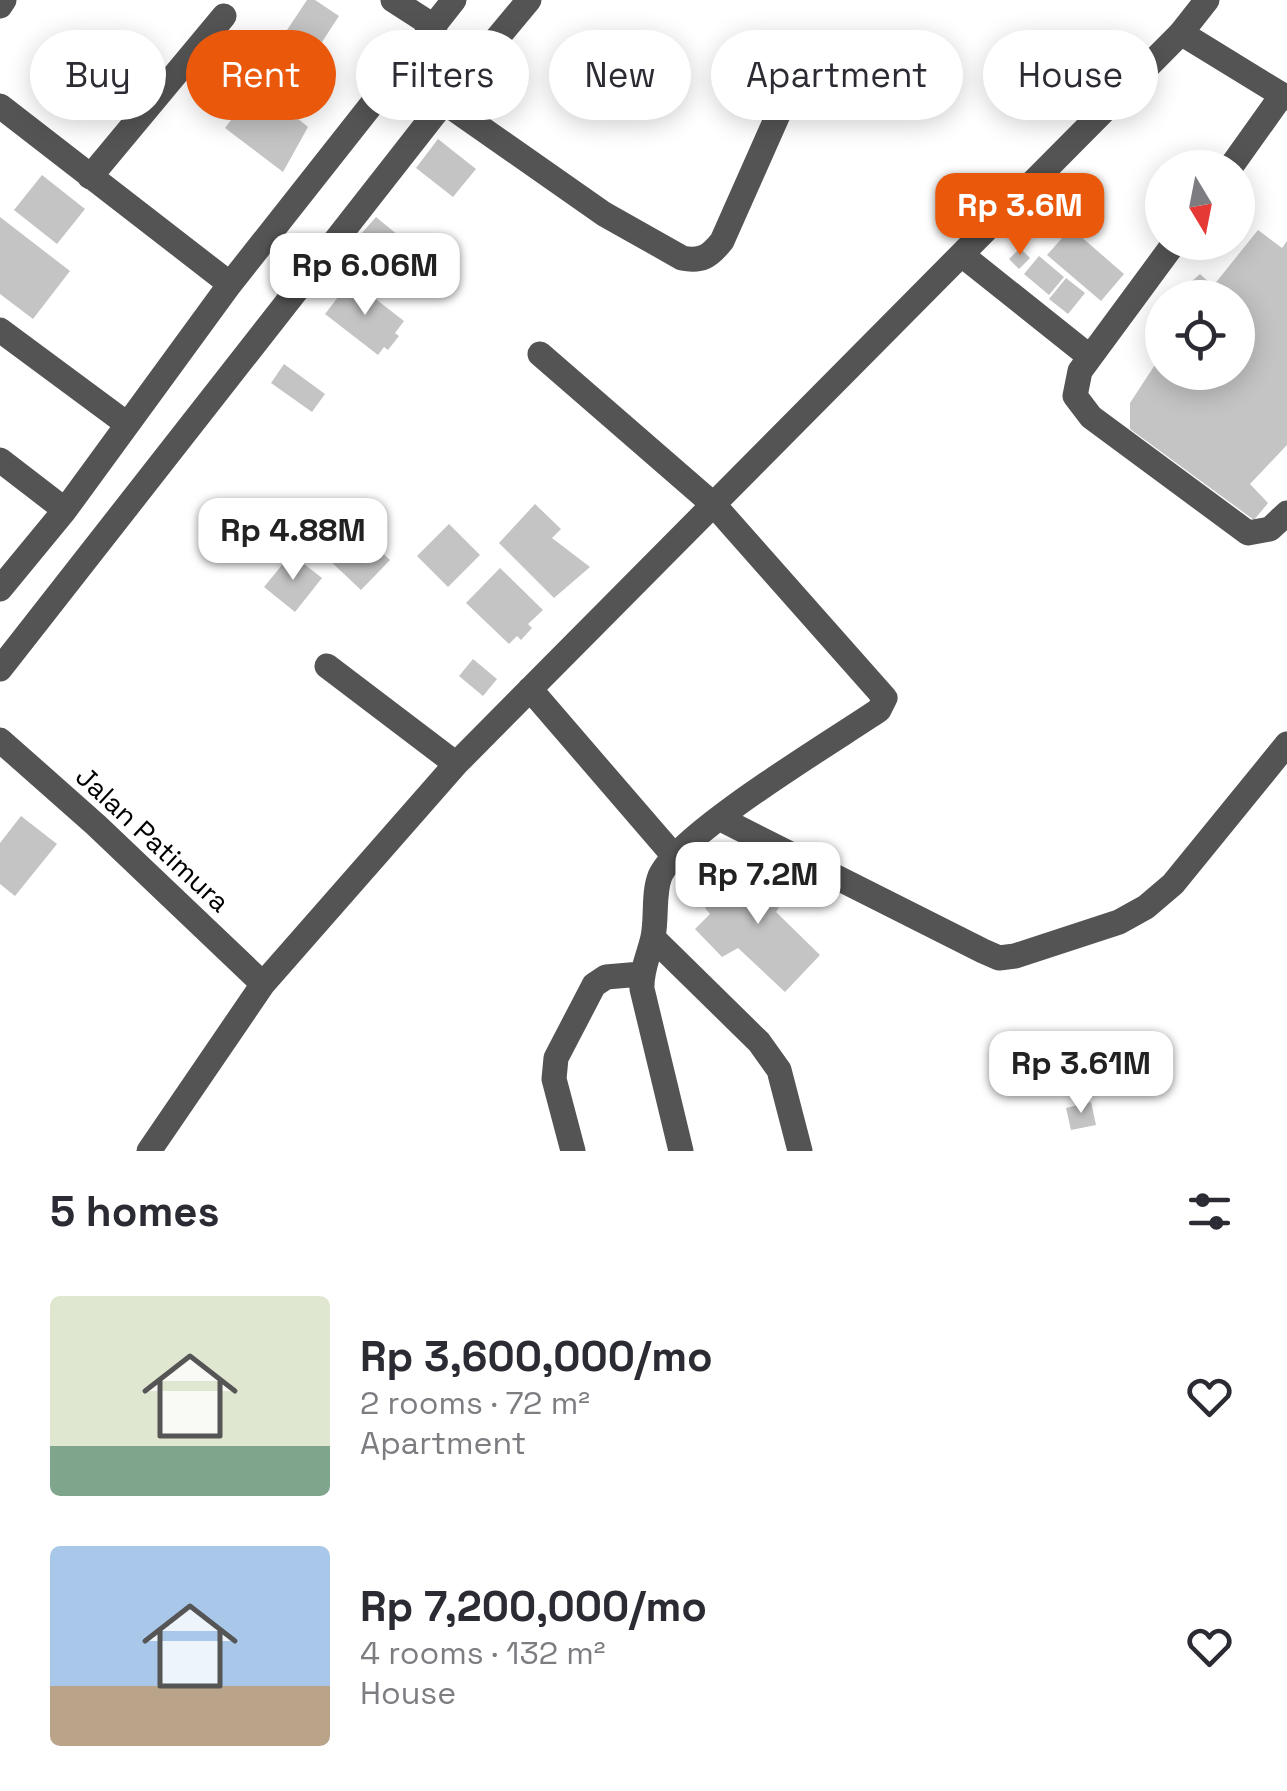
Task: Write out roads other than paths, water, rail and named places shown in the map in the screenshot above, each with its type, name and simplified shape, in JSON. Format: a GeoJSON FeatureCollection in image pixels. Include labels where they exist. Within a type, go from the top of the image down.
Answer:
{"type":"FeatureCollection","features":[{"type":"Feature","properties":{"kind":"street"},"geometry":{"type":"LineString","coordinates":[[394,0],[435,27]]}},
{"type":"Feature","properties":{"kind":"street"},"geometry":{"type":"LineString","coordinates":[[0,589],[64,510],[230,284],[454,0]]}},
{"type":"Feature","properties":{"kind":"street"},"geometry":{"type":"LineString","coordinates":[[504,30],[529,0]]}},
{"type":"Feature","properties":{"kind":"street"},"geometry":{"type":"LineString","coordinates":[[149,1151],[263,984],[456,764],[962,256],[1181,33],[1207,0]]}},
{"type":"Feature","properties":{"kind":"street"},"geometry":{"type":"LineString","coordinates":[[90,177],[224,16]]}},
{"type":"Feature","properties":{"kind":"street"},"geometry":{"type":"LineString","coordinates":[[1181,33],[1284,97],[1244,150]]}},
{"type":"Feature","properties":{"kind":"street"},"geometry":{"type":"LineString","coordinates":[[0,106],[230,284]]}},
{"type":"Feature","properties":{"kind":"street"},"geometry":{"type":"LineString","coordinates":[[0,669],[430,120]]}},
{"type":"Feature","properties":{"kind":"street"},"geometry":{"type":"LineString","coordinates":[[470,120],[604,214],[682,258],[695,261],[707,258],[722,241],[776,120]]}},
{"type":"Feature","properties":{"kind":"street"},"geometry":{"type":"LineString","coordinates":[[962,256],[1090,358]]}},
{"type":"Feature","properties":{"kind":"street"},"geometry":{"type":"LineString","coordinates":[[1162,260],[1090,358],[1075,386],[1078,403],[1248,533],[1270,529],[1287,513]]}},
{"type":"Feature","properties":{"kind":"street"},"geometry":{"type":"LineString","coordinates":[[0,330],[127,424]]}},
{"type":"Feature","properties":{"kind":"street"},"geometry":{"type":"LineString","coordinates":[[540,354],[715,506],[885,698],[879,710],[720,818],[674,856],[659,878],[653,938],[642,974],[642,989],[681,1151]]}},
{"type":"Feature","properties":{"kind":"street"},"geometry":{"type":"LineString","coordinates":[[0,460],[64,510]]}},
{"type":"Feature","properties":{"kind":"street"},"geometry":{"type":"LineString","coordinates":[[328,666],[456,764]]}},
{"type":"Feature","properties":{"kind":"street"},"geometry":{"type":"LineString","coordinates":[[530,689],[674,856]]}},
{"type":"Feature","properties":{"kind":"street","name":"Jalan Patimura"},"geometry":{"type":"LineString","coordinates":[[0,740],[263,984]]}},
{"type":"Feature","properties":{"kind":"street"},"geometry":{"type":"LineString","coordinates":[[720,818],[999,958],[1119,922],[1146,907],[1173,884],[1287,744]]}},
{"type":"Feature","properties":{"kind":"street"},"geometry":{"type":"LineString","coordinates":[[653,938],[760,1042],[779,1070],[800,1151]]}},
{"type":"Feature","properties":{"kind":"street"},"geometry":{"type":"LineString","coordinates":[[573,1151],[554,1079],[556,1058],[594,985],[606,977],[642,974]]}}]}
